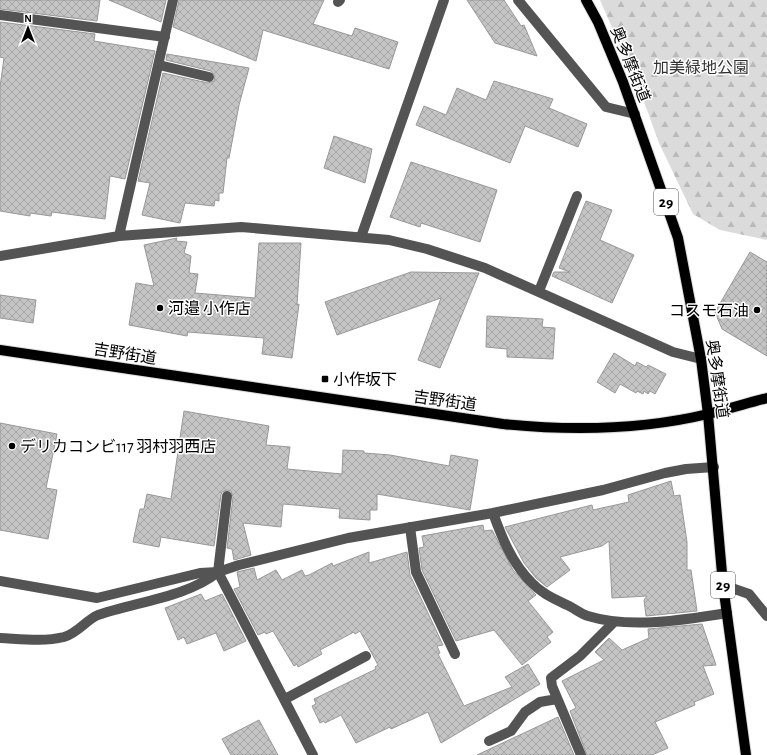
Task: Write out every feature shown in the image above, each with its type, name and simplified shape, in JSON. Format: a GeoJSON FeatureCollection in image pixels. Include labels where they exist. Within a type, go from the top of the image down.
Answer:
{"type":"FeatureCollection","features":[{"type":"Feature","properties":{"kind":"main road","name":"奥多摩街道"},"geometry":{"type":"LineString","coordinates":[[586,0],[598,22],[635,114],[678,238],[701,359],[714,468],[723,585],[746,755]]}},
{"type":"Feature","properties":{"kind":"main road","name":"吉野街道"},"geometry":{"type":"LineString","coordinates":[[0,350],[558,429],[639,426],[708,414],[767,398]]}},
{"type":"Feature","properties":{"kind":"street"},"geometry":{"type":"LineString","coordinates":[[119,236],[174,0]]}},
{"type":"Feature","properties":{"kind":"street"},"geometry":{"type":"LineString","coordinates":[[361,237],[444,0]]}},
{"type":"Feature","properties":{"kind":"street"},"geometry":{"type":"LineString","coordinates":[[518,0],[606,107],[635,114]]}},
{"type":"Feature","properties":{"kind":"street"},"geometry":{"type":"LineString","coordinates":[[0,15],[165,37]]}},
{"type":"Feature","properties":{"kind":"street"},"geometry":{"type":"LineString","coordinates":[[159,65],[209,77]]}},
{"type":"Feature","properties":{"kind":"street"},"geometry":{"type":"LineString","coordinates":[[539,291],[577,196]]}},
{"type":"Feature","properties":{"kind":"street"},"geometry":{"type":"LineString","coordinates":[[0,256],[119,236],[241,227],[389,240],[427,249],[485,268],[673,352],[701,359]]}},
{"type":"Feature","properties":{"kind":"street"},"geometry":{"type":"LineString","coordinates":[[0,581],[97,598],[200,573],[218,572],[238,565],[348,538],[493,513],[603,490],[665,473],[686,469],[714,468]]}},
{"type":"Feature","properties":{"kind":"street"},"geometry":{"type":"LineString","coordinates":[[227,496],[218,572],[285,698],[313,755]]}},
{"type":"Feature","properties":{"kind":"street"},"geometry":{"type":"LineString","coordinates":[[493,513],[503,540],[516,564],[530,582],[542,593],[587,616],[614,622],[669,620],[727,613]]}},
{"type":"Feature","properties":{"kind":"street"},"geometry":{"type":"LineString","coordinates":[[410,527],[416,572],[455,654]]}},
{"type":"Feature","properties":{"kind":"street"},"geometry":{"type":"LineString","coordinates":[[0,638],[45,640],[66,636],[82,627],[96,616],[206,582],[218,572]]}},
{"type":"Feature","properties":{"kind":"street"},"geometry":{"type":"LineString","coordinates":[[723,585],[749,594],[767,616]]}},
{"type":"Feature","properties":{"kind":"street"},"geometry":{"type":"LineString","coordinates":[[581,755],[557,698],[551,678],[580,656],[614,622]]}},
{"type":"Feature","properties":{"kind":"street"},"geometry":{"type":"LineString","coordinates":[[285,698],[366,656]]}},
{"type":"Feature","properties":{"kind":"street"},"geometry":{"type":"LineString","coordinates":[[489,741],[511,731],[525,712],[540,702],[557,698]]}},
{"type":"Feature","properties":{"kind":"green space","name":"加美緑地公園"},"geometry":{"type":"Polygon","coordinates":[[[600,0],[767,0],[767,240],[720,230],[693,214],[659,143],[642,96],[600,0]]]}},
{"type":"Feature","properties":{"kind":"building"},"geometry":{"type":"Polygon","coordinates":[[[0,0],[100,0],[97,21],[0,9],[0,0]]]}},
{"type":"Feature","properties":{"kind":"building"},"geometry":{"type":"Polygon","coordinates":[[[109,0],[166,0],[161,22],[109,0]]]}},
{"type":"Feature","properties":{"kind":"building"},"geometry":{"type":"Polygon","coordinates":[[[179,0],[324,0],[313,24],[352,36],[355,28],[398,42],[389,69],[263,30],[256,61],[173,27],[179,0]]]}},
{"type":"Feature","properties":{"kind":"building"},"geometry":{"type":"Polygon","coordinates":[[[467,0],[504,0],[521,26],[524,25],[537,56],[495,43],[467,0]]]}},
{"type":"Feature","properties":{"kind":"building"},"geometry":{"type":"Polygon","coordinates":[[[0,22],[95,34],[94,41],[155,51],[125,179],[110,176],[105,219],[52,212],[51,216],[30,213],[30,216],[0,211],[0,87],[4,58],[0,57],[0,22]]]}},
{"type":"Feature","properties":{"kind":"building"},"geometry":{"type":"Polygon","coordinates":[[[167,54],[249,68],[239,105],[229,158],[227,158],[223,193],[219,193],[219,201],[215,200],[214,206],[185,203],[180,223],[142,215],[150,183],[138,181],[163,73],[208,83],[214,81],[215,76],[211,71],[166,60],[167,54]]]}},
{"type":"Feature","properties":{"kind":"building"},"geometry":{"type":"Polygon","coordinates":[[[494,81],[553,99],[549,108],[587,124],[578,147],[525,126],[510,163],[416,125],[424,106],[446,115],[457,88],[486,100],[494,81]]]}},
{"type":"Feature","properties":{"kind":"building"},"geometry":{"type":"Polygon","coordinates":[[[334,136],[372,149],[365,183],[324,168],[334,136]]]}},
{"type":"Feature","properties":{"kind":"building"},"geometry":{"type":"Polygon","coordinates":[[[411,162],[497,190],[480,242],[421,223],[420,227],[390,217],[411,162]]]}},
{"type":"Feature","properties":{"kind":"building"},"geometry":{"type":"Polygon","coordinates":[[[586,201],[612,210],[600,240],[634,255],[612,303],[552,276],[554,272],[570,272],[559,268],[586,201]]]}},
{"type":"Feature","properties":{"kind":"building"},"geometry":{"type":"Polygon","coordinates":[[[177,238],[176,241],[187,242],[184,253],[191,256],[189,273],[198,274],[195,293],[255,298],[259,243],[301,243],[297,305],[299,304],[292,358],[262,354],[264,338],[188,332],[187,336],[129,325],[136,283],[154,286],[144,245],[177,238]]]}},
{"type":"Feature","properties":{"kind":"building"},"geometry":{"type":"Polygon","coordinates":[[[750,252],[767,262],[767,356],[722,329],[715,312],[750,252]]]}},
{"type":"Feature","properties":{"kind":"building"},"geometry":{"type":"Polygon","coordinates":[[[411,272],[479,273],[440,368],[418,360],[441,298],[337,335],[325,302],[411,272]]]}},
{"type":"Feature","properties":{"kind":"building"},"geometry":{"type":"Polygon","coordinates":[[[0,295],[36,300],[33,323],[0,318],[0,295]]]}},
{"type":"Feature","properties":{"kind":"building"},"geometry":{"type":"Polygon","coordinates":[[[487,316],[543,319],[542,327],[555,328],[553,359],[507,357],[507,349],[486,347],[487,316]]]}},
{"type":"Feature","properties":{"kind":"building"},"geometry":{"type":"Polygon","coordinates":[[[614,353],[635,366],[637,362],[646,367],[648,365],[666,374],[655,394],[650,391],[648,394],[644,391],[643,394],[637,391],[636,393],[620,384],[615,393],[597,382],[614,353]]]}},
{"type":"Feature","properties":{"kind":"building"},"geometry":{"type":"Polygon","coordinates":[[[184,411],[269,426],[266,445],[290,447],[287,469],[342,474],[343,450],[364,451],[364,453],[390,455],[449,466],[451,455],[478,460],[470,510],[377,494],[377,510],[370,510],[370,520],[339,518],[340,509],[283,504],[281,527],[243,523],[251,555],[234,560],[232,549],[227,548],[233,497],[231,491],[227,490],[222,492],[221,495],[214,546],[161,537],[159,547],[133,542],[140,509],[144,509],[147,494],[171,499],[184,411]]]}},
{"type":"Feature","properties":{"kind":"building"},"geometry":{"type":"Polygon","coordinates":[[[0,423],[57,434],[46,488],[57,490],[48,539],[0,530],[0,423]]]}},
{"type":"Feature","properties":{"kind":"building"},"geometry":{"type":"Polygon","coordinates":[[[671,481],[674,496],[680,495],[687,542],[687,570],[691,570],[697,611],[646,616],[644,600],[647,596],[612,598],[609,541],[602,546],[560,557],[570,570],[547,587],[536,578],[524,563],[505,527],[592,505],[593,510],[629,502],[628,495],[671,481]]]}},
{"type":"Feature","properties":{"kind":"building"},"geometry":{"type":"Polygon","coordinates":[[[483,525],[484,531],[492,530],[513,570],[536,595],[528,601],[553,632],[547,637],[551,642],[522,665],[494,630],[456,641],[422,570],[419,548],[424,547],[422,536],[483,525]]]}},
{"type":"Feature","properties":{"kind":"building"},"geometry":{"type":"Polygon","coordinates":[[[369,552],[369,563],[407,552],[410,575],[443,645],[437,646],[440,653],[438,654],[464,706],[512,687],[505,677],[528,664],[540,684],[441,743],[428,712],[391,729],[390,727],[356,743],[341,715],[325,723],[324,721],[320,723],[312,706],[316,704],[314,699],[376,669],[375,667],[378,665],[360,631],[355,634],[354,632],[320,650],[322,654],[298,667],[297,664],[294,666],[273,631],[258,635],[234,589],[240,587],[237,572],[254,568],[257,580],[276,570],[282,580],[302,570],[305,576],[309,575],[332,563],[333,566],[369,552]]]}},
{"type":"Feature","properties":{"kind":"building"},"geometry":{"type":"Polygon","coordinates":[[[201,594],[205,601],[222,594],[246,641],[224,651],[216,633],[187,644],[184,637],[178,640],[165,608],[201,594]]]}},
{"type":"Feature","properties":{"kind":"building"},"geometry":{"type":"Polygon","coordinates":[[[702,624],[716,665],[703,666],[714,694],[694,702],[695,705],[655,722],[668,748],[652,755],[587,755],[570,711],[576,708],[562,681],[604,660],[595,652],[609,638],[622,650],[649,638],[648,629],[702,624]]]}},
{"type":"Feature","properties":{"kind":"building"},"geometry":{"type":"Polygon","coordinates":[[[558,717],[574,755],[477,755],[558,717]]]}},
{"type":"Feature","properties":{"kind":"building"},"geometry":{"type":"Polygon","coordinates":[[[259,720],[278,755],[231,755],[222,739],[259,720]]]}},
{"type":"Feature","properties":{"kind":"place","name":"河邉 小作店"},"geometry":{"type":"Point","coordinates":[160,308]}},
{"type":"Feature","properties":{"kind":"place","name":"コスモ石油"},"geometry":{"type":"Point","coordinates":[757,310]}},
{"type":"Feature","properties":{"kind":"place","name":"小作坂下"},"geometry":{"type":"Point","coordinates":[325,379]}},
{"type":"Feature","properties":{"kind":"place","name":"デリカコンビ117 羽村羽西店"},"geometry":{"type":"Point","coordinates":[12,446]}}]}
